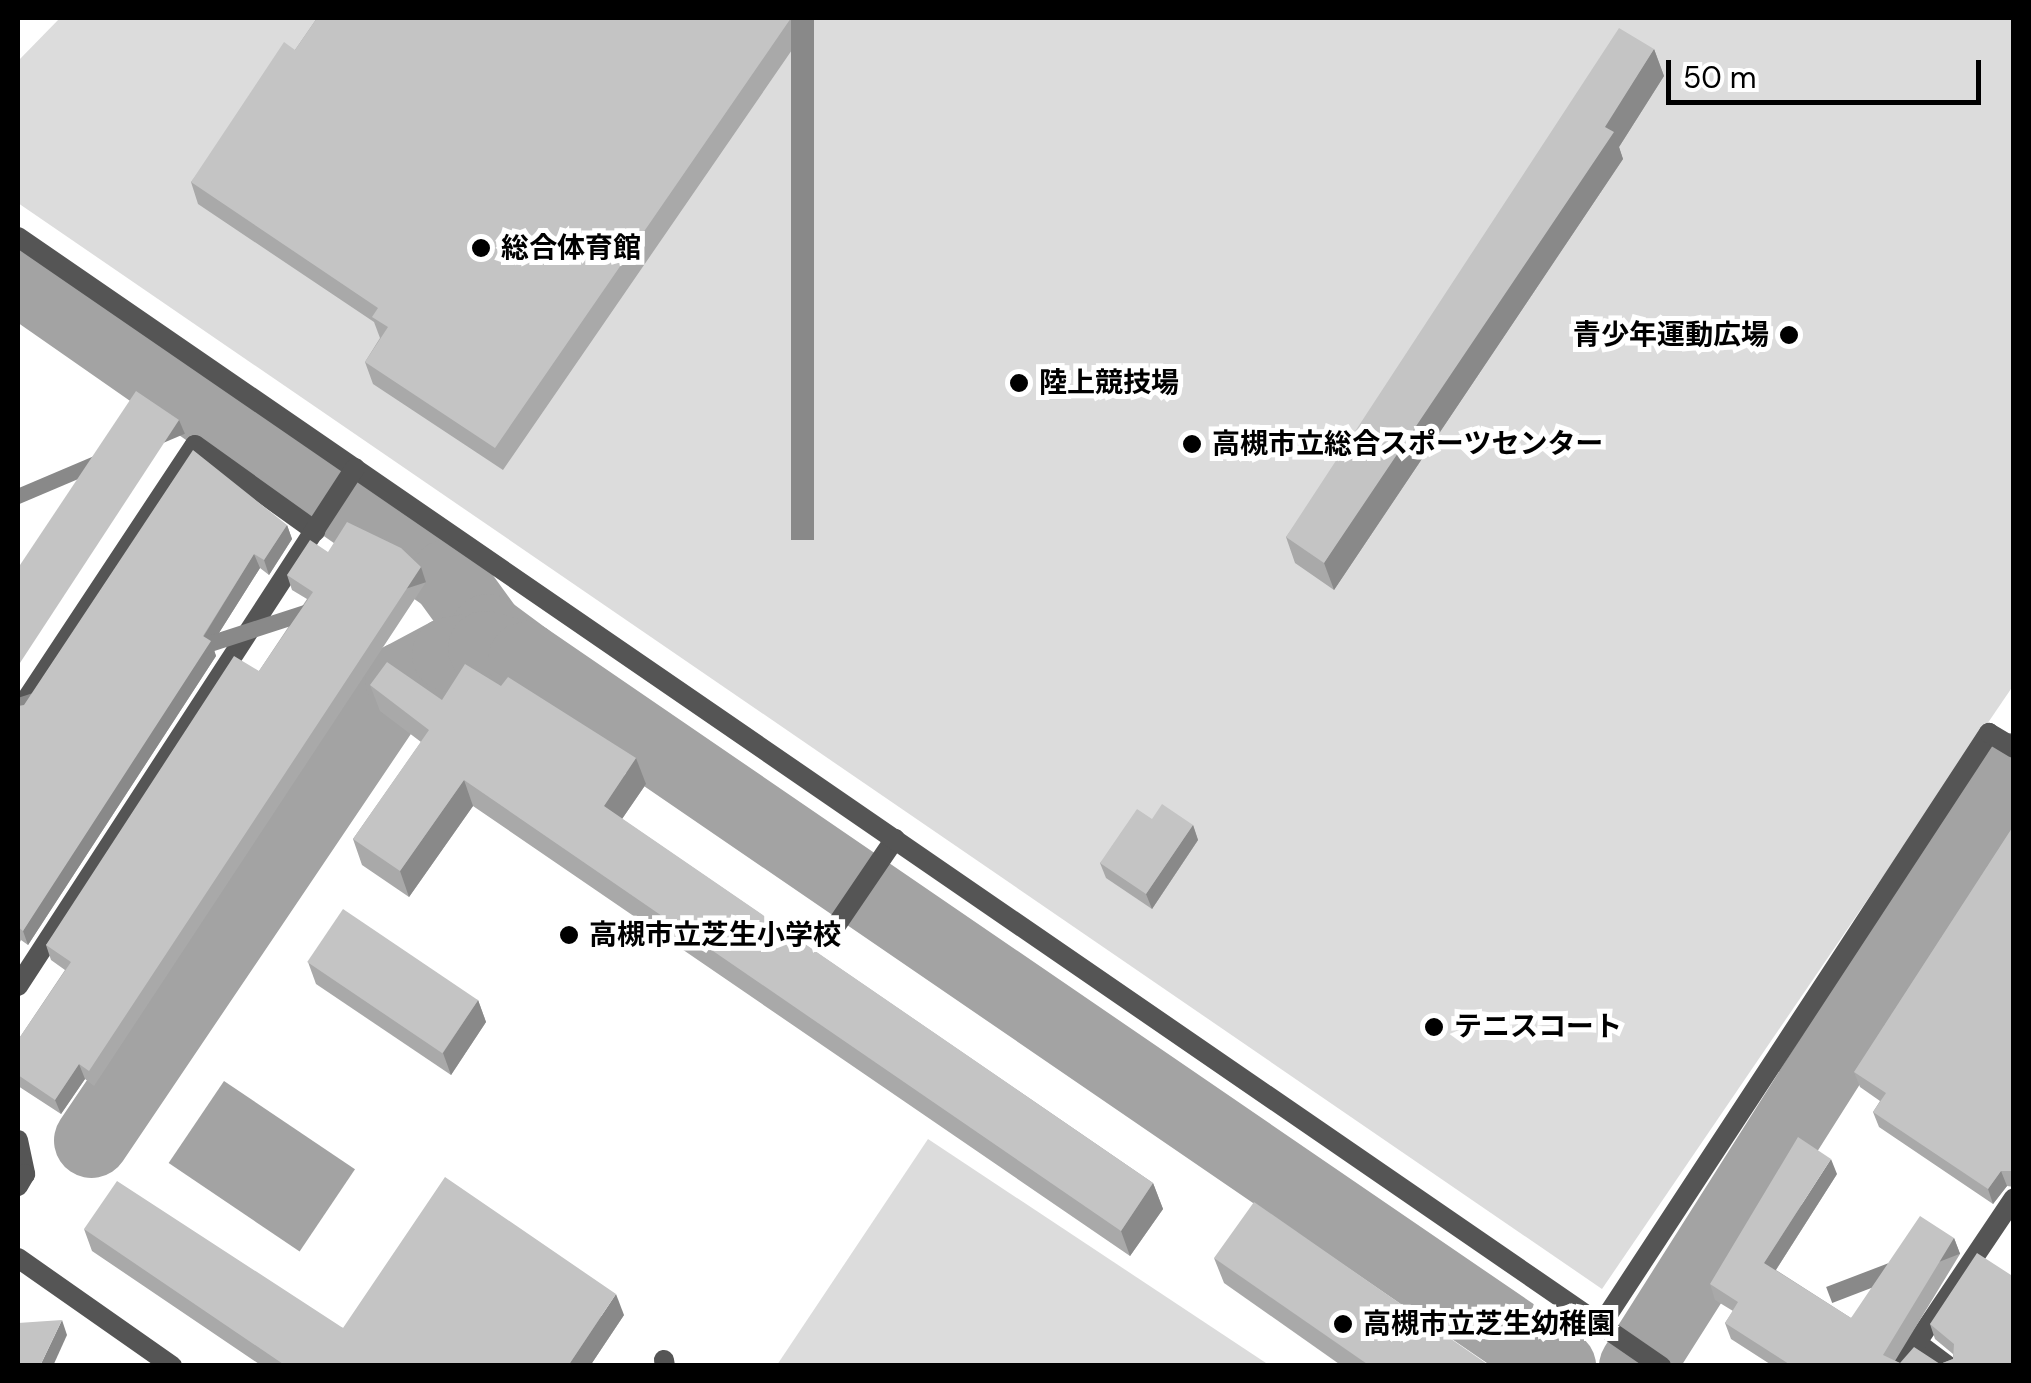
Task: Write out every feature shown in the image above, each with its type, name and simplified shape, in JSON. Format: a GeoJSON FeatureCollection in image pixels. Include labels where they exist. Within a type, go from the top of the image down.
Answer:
{"type":"FeatureCollection","features":[{"type":"Feature","properties":{"kind":"street"},"geometry":{"type":"LineString","coordinates":[[18,237],[1661,1366]]}},
{"type":"Feature","properties":{"kind":"street"},"geometry":{"type":"LineString","coordinates":[[18,712],[194,445],[320,523]]}},
{"type":"Feature","properties":{"kind":"street"},"geometry":{"type":"LineString","coordinates":[[18,986],[355,468]]}},
{"type":"Feature","properties":{"kind":"street"},"geometry":{"type":"LineString","coordinates":[[1601,1325],[1990,733],[2008,744]]}},
{"type":"Feature","properties":{"kind":"street"},"geometry":{"type":"LineString","coordinates":[[831,933],[895,839]]}},
{"type":"Feature","properties":{"kind":"street"},"geometry":{"type":"LineString","coordinates":[[18,1140],[26,1174],[18,1186]]}},
{"type":"Feature","properties":{"kind":"street"},"geometry":{"type":"LineString","coordinates":[[1901,1366],[2011,1207]]}},
{"type":"Feature","properties":{"kind":"street"},"geometry":{"type":"LineString","coordinates":[[18,1258],[172,1366]]}},
{"type":"Feature","properties":{"kind":"street"},"geometry":{"type":"LineString","coordinates":[[1916,1342],[1948,1366]]}},
{"type":"Feature","properties":{"kind":"shaded area","name":"高槻市立総合スポーツセンター"},"geometry":{"type":"Polygon","coordinates":[[[60,18],[2013,18],[2013,686],[1602,1289],[18,203],[18,61],[60,18]]]}},
{"type":"Feature","properties":{"kind":"shaded area"},"geometry":{"type":"Polygon","coordinates":[[[224,1081],[355,1169],[300,1251],[169,1163],[224,1081]]]}},
{"type":"Feature","properties":{"kind":"shaded area"},"geometry":{"type":"Polygon","coordinates":[[[928,1139],[1269,1365],[777,1365],[928,1139]]]}},
{"type":"Feature","properties":{"kind":"building","name":"総合体育館"},"geometry":{"type":"Polygon","coordinates":[[[317,18],[791,18],[495,448],[365,362],[388,327],[372,317],[378,308],[191,182],[284,42],[295,50],[317,18]]]}},
{"type":"Feature","properties":{"kind":"building"},"geometry":{"type":"Polygon","coordinates":[[[1619,28],[1654,49],[1605,127],[1614,132],[1324,563],[1286,537],[1619,28]]]}},
{"type":"Feature","properties":{"kind":"building"},"geometry":{"type":"Polygon","coordinates":[[[136,391],[179,420],[18,666],[18,568],[136,391]]]}},
{"type":"Feature","properties":{"kind":"building"},"geometry":{"type":"Polygon","coordinates":[[[193,450],[287,525],[264,560],[254,554],[203,636],[211,641],[23,931],[18,927],[18,706],[24,705],[193,450]]]}},
{"type":"Feature","properties":{"kind":"building"},"geometry":{"type":"Polygon","coordinates":[[[347,522],[401,548],[421,567],[89,1071],[79,1064],[55,1100],[18,1075],[18,1040],[71,962],[46,945],[234,656],[259,671],[313,592],[287,575],[310,540],[328,552],[347,522]]]}},
{"type":"Feature","properties":{"kind":"building"},"geometry":{"type":"Polygon","coordinates":[[[387,662],[442,700],[465,664],[501,686],[508,677],[636,758],[604,806],[1153,1183],[1121,1231],[464,780],[400,871],[353,839],[429,730],[370,685],[387,662]]]}},
{"type":"Feature","properties":{"kind":"building"},"geometry":{"type":"Polygon","coordinates":[[[1162,804],[1193,825],[1146,894],[1100,863],[1137,809],[1152,819],[1162,804]]]}},
{"type":"Feature","properties":{"kind":"building"},"geometry":{"type":"Polygon","coordinates":[[[2014,825],[2014,1171],[2001,1171],[1988,1189],[1873,1112],[1886,1093],[1854,1072],[2014,825]]]}},
{"type":"Feature","properties":{"kind":"building"},"geometry":{"type":"Polygon","coordinates":[[[343,909],[478,1000],[442,1053],[307,962],[343,909]]]}},
{"type":"Feature","properties":{"kind":"building"},"geometry":{"type":"Polygon","coordinates":[[[1798,1137],[1831,1159],[1764,1263],[1851,1318],[1920,1216],[1954,1238],[1883,1355],[1900,1363],[1914,1347],[1940,1364],[1953,1359],[1954,1344],[1930,1324],[1977,1253],[2011,1275],[2014,1272],[2014,1366],[1792,1366],[1725,1323],[1738,1302],[1710,1284],[1798,1137]]]}},
{"type":"Feature","properties":{"kind":"building"},"geometry":{"type":"Polygon","coordinates":[[[445,1177],[616,1294],[568,1366],[286,1366],[84,1229],[117,1181],[343,1328],[445,1177]]]}},
{"type":"Feature","properties":{"kind":"building","name":"高槻市立芝生幼稚園"},"geometry":{"type":"Polygon","coordinates":[[[1254,1202],[1490,1366],[1370,1366],[1214,1258],[1254,1202]]]}},
{"type":"Feature","properties":{"kind":"building"},"geometry":{"type":"Polygon","coordinates":[[[62,1320],[40,1366],[18,1366],[18,1323],[62,1320]]]}},
{"type":"Feature","properties":{"kind":"waterway"},"geometry":{"type":"LineString","coordinates":[[18,277],[447,576],[487,631],[525,659]]}},
{"type":"Feature","properties":{"kind":"waterway"},"geometry":{"type":"LineString","coordinates":[[91,1140],[402,679],[449,654],[485,648],[525,659],[1558,1366]]}},
{"type":"Feature","properties":{"kind":"waterway"},"geometry":{"type":"LineString","coordinates":[[1636,1366],[2014,770]]}},
{"type":"Feature","properties":{"kind":"place","name":"総合体育館"},"geometry":{"type":"Point","coordinates":[481,248]}},
{"type":"Feature","properties":{"kind":"place","name":"青少年運動広場"},"geometry":{"type":"Point","coordinates":[1789,335]}},
{"type":"Feature","properties":{"kind":"place","name":"陸上競技場"},"geometry":{"type":"Point","coordinates":[1019,383]}},
{"type":"Feature","properties":{"kind":"place","name":"高槻市立総合スポーツセンター"},"geometry":{"type":"Point","coordinates":[1192,444]}},
{"type":"Feature","properties":{"kind":"place","name":"高槻市立芝生小学校"},"geometry":{"type":"Point","coordinates":[569,935]}},
{"type":"Feature","properties":{"kind":"place","name":"テニスコート"},"geometry":{"type":"Point","coordinates":[1434,1027]}},
{"type":"Feature","properties":{"kind":"place","name":"高槻市立芝生幼稚園"},"geometry":{"type":"Point","coordinates":[1343,1324]}}]}
